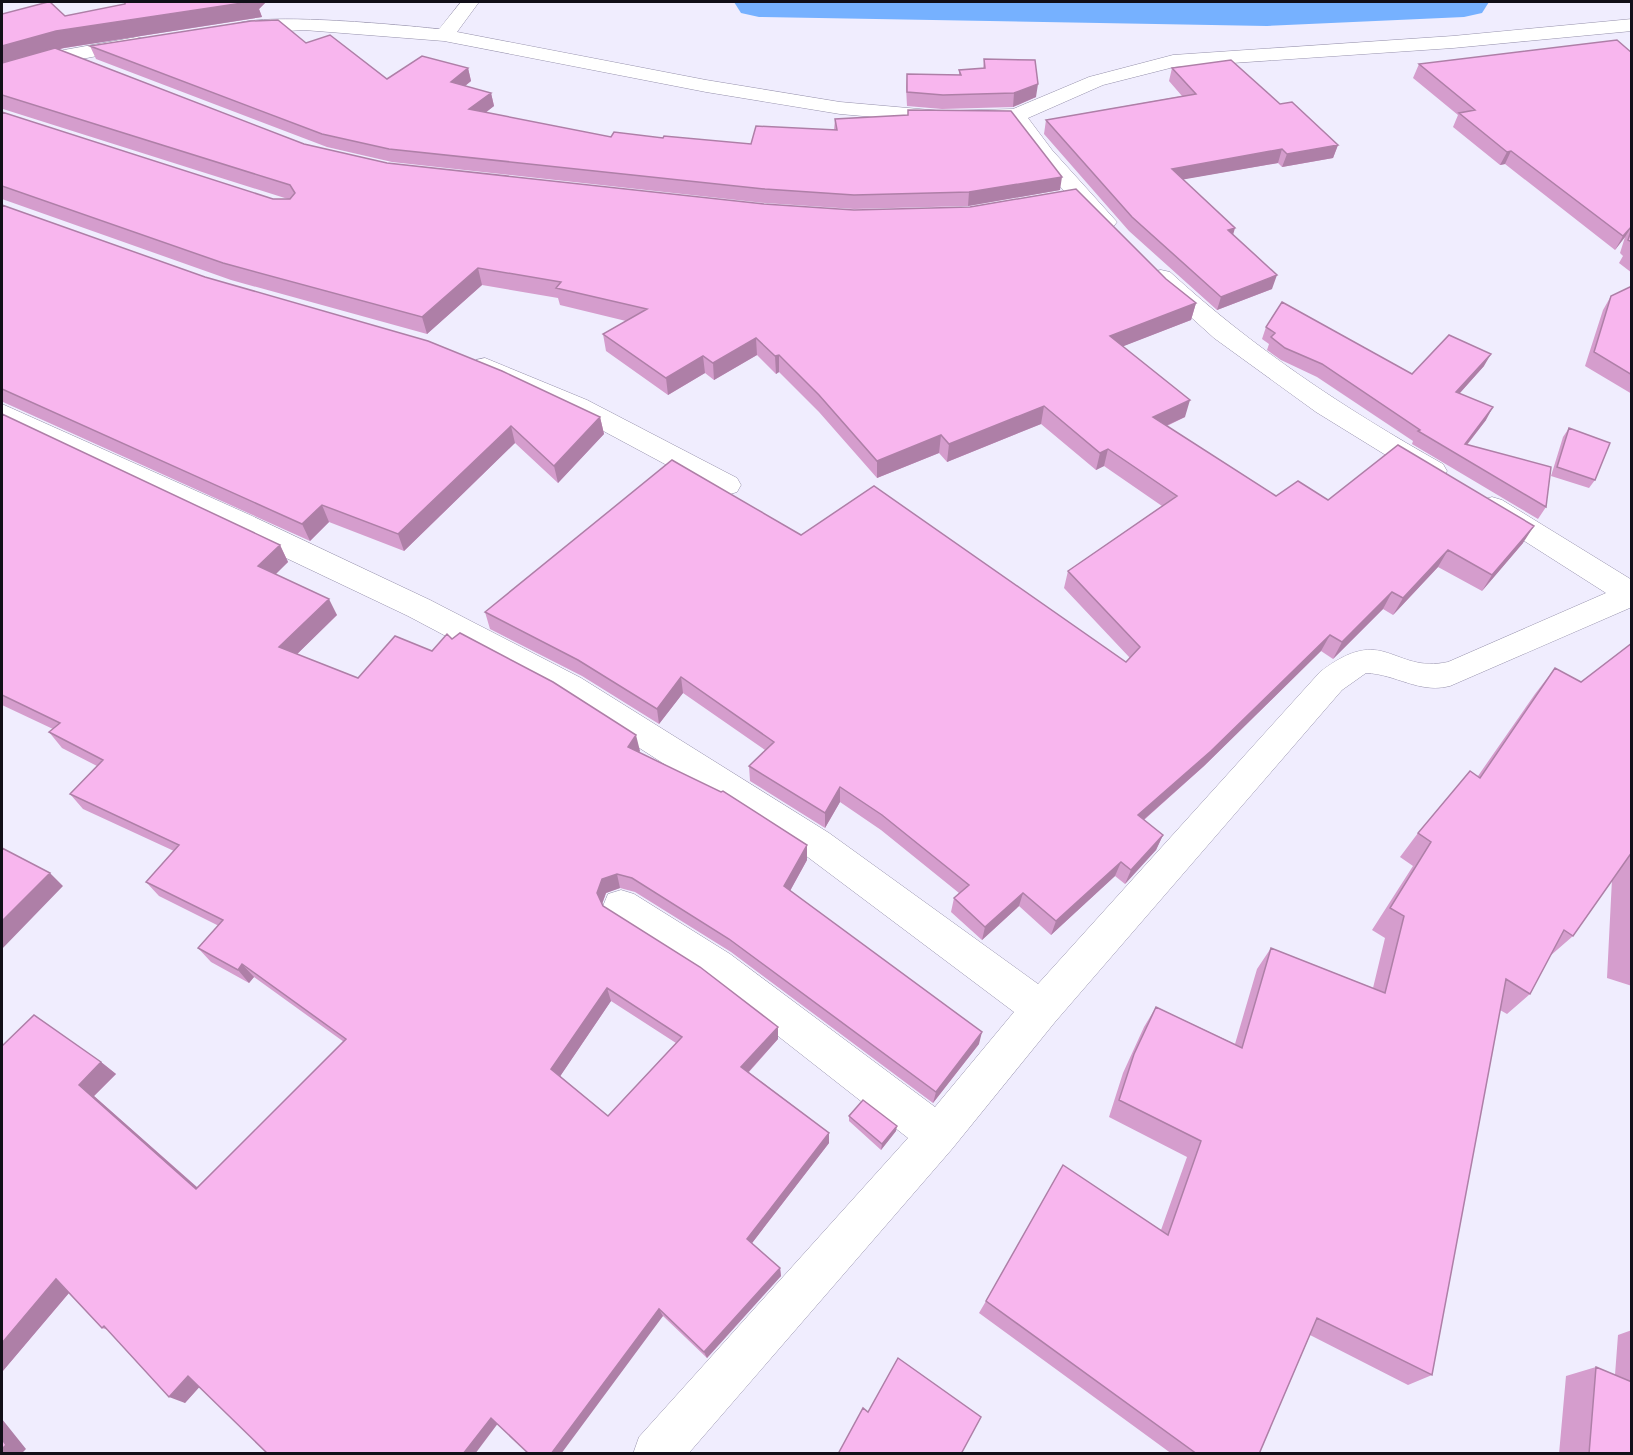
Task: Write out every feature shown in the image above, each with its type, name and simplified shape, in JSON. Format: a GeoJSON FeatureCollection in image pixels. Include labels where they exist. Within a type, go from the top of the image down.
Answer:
{"type":"FeatureCollection","features":[{"type":"Feature","properties":{"kind":"street"},"geometry":{"type":"LineString","coordinates":[[444,35],[470,2]]}},
{"type":"Feature","properties":{"kind":"street"},"geometry":{"type":"LineString","coordinates":[[220,31],[255,25],[304,24],[444,35],[608,65],[706,86],[840,108],[942,117],[1016,114],[1058,99],[1096,81],[1173,61],[1277,52],[1453,42],[1632,25]]}},
{"type":"Feature","properties":{"kind":"street"},"geometry":{"type":"LineString","coordinates":[[2,73],[64,56],[152,41]]}},
{"type":"Feature","properties":{"kind":"street"},"geometry":{"type":"LineString","coordinates":[[64,56],[97,69]]}},
{"type":"Feature","properties":{"kind":"street"},"geometry":{"type":"LineString","coordinates":[[1016,114],[1044,155],[1068,198],[1121,238]]}},
{"type":"Feature","properties":{"kind":"street"},"geometry":{"type":"LineString","coordinates":[[1146,263],[1172,288],[1277,374],[1361,431],[1464,489],[1631,594]]}},
{"type":"Feature","properties":{"kind":"street"},"geometry":{"type":"LineString","coordinates":[[460,357],[536,386],[615,423],[727,484]]}},
{"type":"Feature","properties":{"kind":"street"},"geometry":{"type":"LineString","coordinates":[[2,413],[251,527],[418,608],[570,687],[817,844],[1041,1009]]}},
{"type":"Feature","properties":{"kind":"street"},"geometry":{"type":"LineString","coordinates":[[656,1454],[938,1135],[1041,1009],[1338,676],[1358,663],[1368,661],[1380,662],[1425,676],[1441,676],[1494,657],[1631,594]]}},
{"type":"Feature","properties":{"kind":"street"},"geometry":{"type":"LineString","coordinates":[[621,906],[717,966],[938,1135]]}},
{"type":"Feature","properties":{"kind":"building"},"geometry":{"type":"Polygon","coordinates":[[[48,2],[65,16],[125,4],[125,2],[249,2],[56,31],[2,46],[2,14],[48,2]]]}},
{"type":"Feature","properties":{"kind":"building"},"geometry":{"type":"Polygon","coordinates":[[[278,20],[306,43],[330,35],[387,79],[422,56],[468,68],[451,82],[491,93],[469,109],[611,137],[614,132],[751,144],[756,126],[837,130],[835,119],[908,115],[908,110],[1011,111],[1062,177],[969,192],[854,195],[765,189],[389,149],[322,134],[90,46],[251,21],[278,20]]]}},
{"type":"Feature","properties":{"kind":"building"},"geometry":{"type":"Polygon","coordinates":[[[1617,40],[1632,53],[1632,226],[1623,236],[1511,151],[1507,152],[1459,113],[1475,110],[1419,64],[1617,40]]]}},
{"type":"Feature","properties":{"kind":"building"},"geometry":{"type":"Polygon","coordinates":[[[55,48],[304,144],[387,163],[764,204],[854,210],[970,207],[1076,189],[1166,279],[1196,303],[1110,336],[1190,400],[1153,417],[1276,496],[1298,481],[1328,500],[1398,445],[1534,526],[1492,575],[1448,550],[1403,598],[1392,592],[1342,642],[1330,635],[1211,751],[1138,815],[1163,835],[1131,870],[1121,862],[1056,921],[1023,893],[985,927],[954,898],[969,885],[882,815],[840,787],[825,813],[749,766],[774,742],[681,677],[657,709],[578,660],[485,612],[672,460],[801,535],[874,486],[1126,662],[1140,647],[1068,571],[1177,496],[1108,449],[1100,453],[1044,406],[949,444],[941,435],[877,461],[819,395],[779,355],[775,356],[756,338],[713,363],[703,356],[666,378],[603,334],[647,309],[556,288],[561,282],[478,268],[422,317],[223,263],[2,186],[2,112],[273,199],[290,199],[295,193],[290,185],[2,95],[2,63],[55,48]]]}},
{"type":"Feature","properties":{"kind":"building"},"geometry":{"type":"Polygon","coordinates":[[[984,59],[1035,60],[1038,84],[1014,93],[943,95],[907,92],[907,74],[961,75],[959,70],[985,68],[984,59]]]}},
{"type":"Feature","properties":{"kind":"building"},"geometry":{"type":"Polygon","coordinates":[[[1231,60],[1280,104],[1292,102],[1338,145],[1287,154],[1282,149],[1172,169],[1235,228],[1228,230],[1277,275],[1221,297],[1132,217],[1046,120],[1196,94],[1172,68],[1231,60]]]}},
{"type":"Feature","properties":{"kind":"building"},"geometry":{"type":"Polygon","coordinates":[[[2,205],[205,277],[428,341],[502,371],[600,417],[554,466],[511,426],[398,534],[322,505],[302,524],[2,389],[2,205]]]}},
{"type":"Feature","properties":{"kind":"building"},"geometry":{"type":"Polygon","coordinates":[[[1632,228],[1632,242],[1628,240],[1632,228]]]}},
{"type":"Feature","properties":{"kind":"building"},"geometry":{"type":"Polygon","coordinates":[[[1632,286],[1632,375],[1594,352],[1611,296],[1632,286]]]}},
{"type":"Feature","properties":{"kind":"building"},"geometry":{"type":"Polygon","coordinates":[[[1282,302],[1412,374],[1449,335],[1491,354],[1456,392],[1493,407],[1465,444],[1551,467],[1546,507],[1418,431],[1420,430],[1322,364],[1285,348],[1271,337],[1275,333],[1266,327],[1282,302]]]}},
{"type":"Feature","properties":{"kind":"building"},"geometry":{"type":"Polygon","coordinates":[[[2,414],[280,545],[258,566],[329,599],[279,647],[358,678],[395,636],[432,651],[447,634],[452,639],[460,633],[553,682],[636,735],[628,747],[723,791],[807,845],[784,886],[982,1032],[936,1092],[729,939],[632,878],[617,874],[602,879],[597,893],[603,906],[700,967],[778,1027],[741,1067],[829,1133],[747,1239],[780,1268],[704,1352],[659,1309],[551,1454],[529,1454],[491,1418],[463,1454],[268,1454],[188,1376],[169,1397],[104,1326],[102,1328],[56,1279],[2,1343],[2,1046],[34,1015],[101,1062],[79,1085],[196,1189],[346,1039],[242,964],[238,970],[198,948],[223,920],[146,882],[179,845],[70,794],[103,760],[49,732],[60,723],[2,695],[2,414]],[[607,988],[551,1069],[608,1116],[682,1037],[607,988]]]}},
{"type":"Feature","properties":{"kind":"building"},"geometry":{"type":"Polygon","coordinates":[[[1569,428],[1610,443],[1595,480],[1557,467],[1569,428]]]}},
{"type":"Feature","properties":{"kind":"building"},"geometry":{"type":"Polygon","coordinates":[[[1632,643],[1632,852],[1573,936],[1564,930],[1530,994],[1506,979],[1432,1375],[1317,1318],[1259,1454],[1197,1454],[986,1301],[1063,1165],[1168,1235],[1201,1141],[1119,1100],[1134,1054],[1156,1007],[1242,1048],[1271,948],[1385,993],[1404,916],[1390,908],[1431,842],[1418,833],[1470,771],[1480,778],[1555,668],[1581,682],[1632,643]]]}},
{"type":"Feature","properties":{"kind":"building"},"geometry":{"type":"Polygon","coordinates":[[[2,848],[50,873],[2,921],[2,848]]]}},
{"type":"Feature","properties":{"kind":"building"},"geometry":{"type":"Polygon","coordinates":[[[863,1100],[897,1126],[882,1144],[849,1116],[863,1100]]]}},
{"type":"Feature","properties":{"kind":"building"},"geometry":{"type":"Polygon","coordinates":[[[898,1358],[981,1417],[961,1454],[838,1454],[863,1408],[868,1412],[898,1358]]]}},
{"type":"Feature","properties":{"kind":"building"},"geometry":{"type":"Polygon","coordinates":[[[1596,1367],[1632,1382],[1632,1454],[1589,1454],[1596,1367]]]}},
{"type":"Feature","properties":{"kind":"waterway"},"geometry":{"type":"LineString","coordinates":[[759,2],[1267,11],[1464,2]]}}]}
